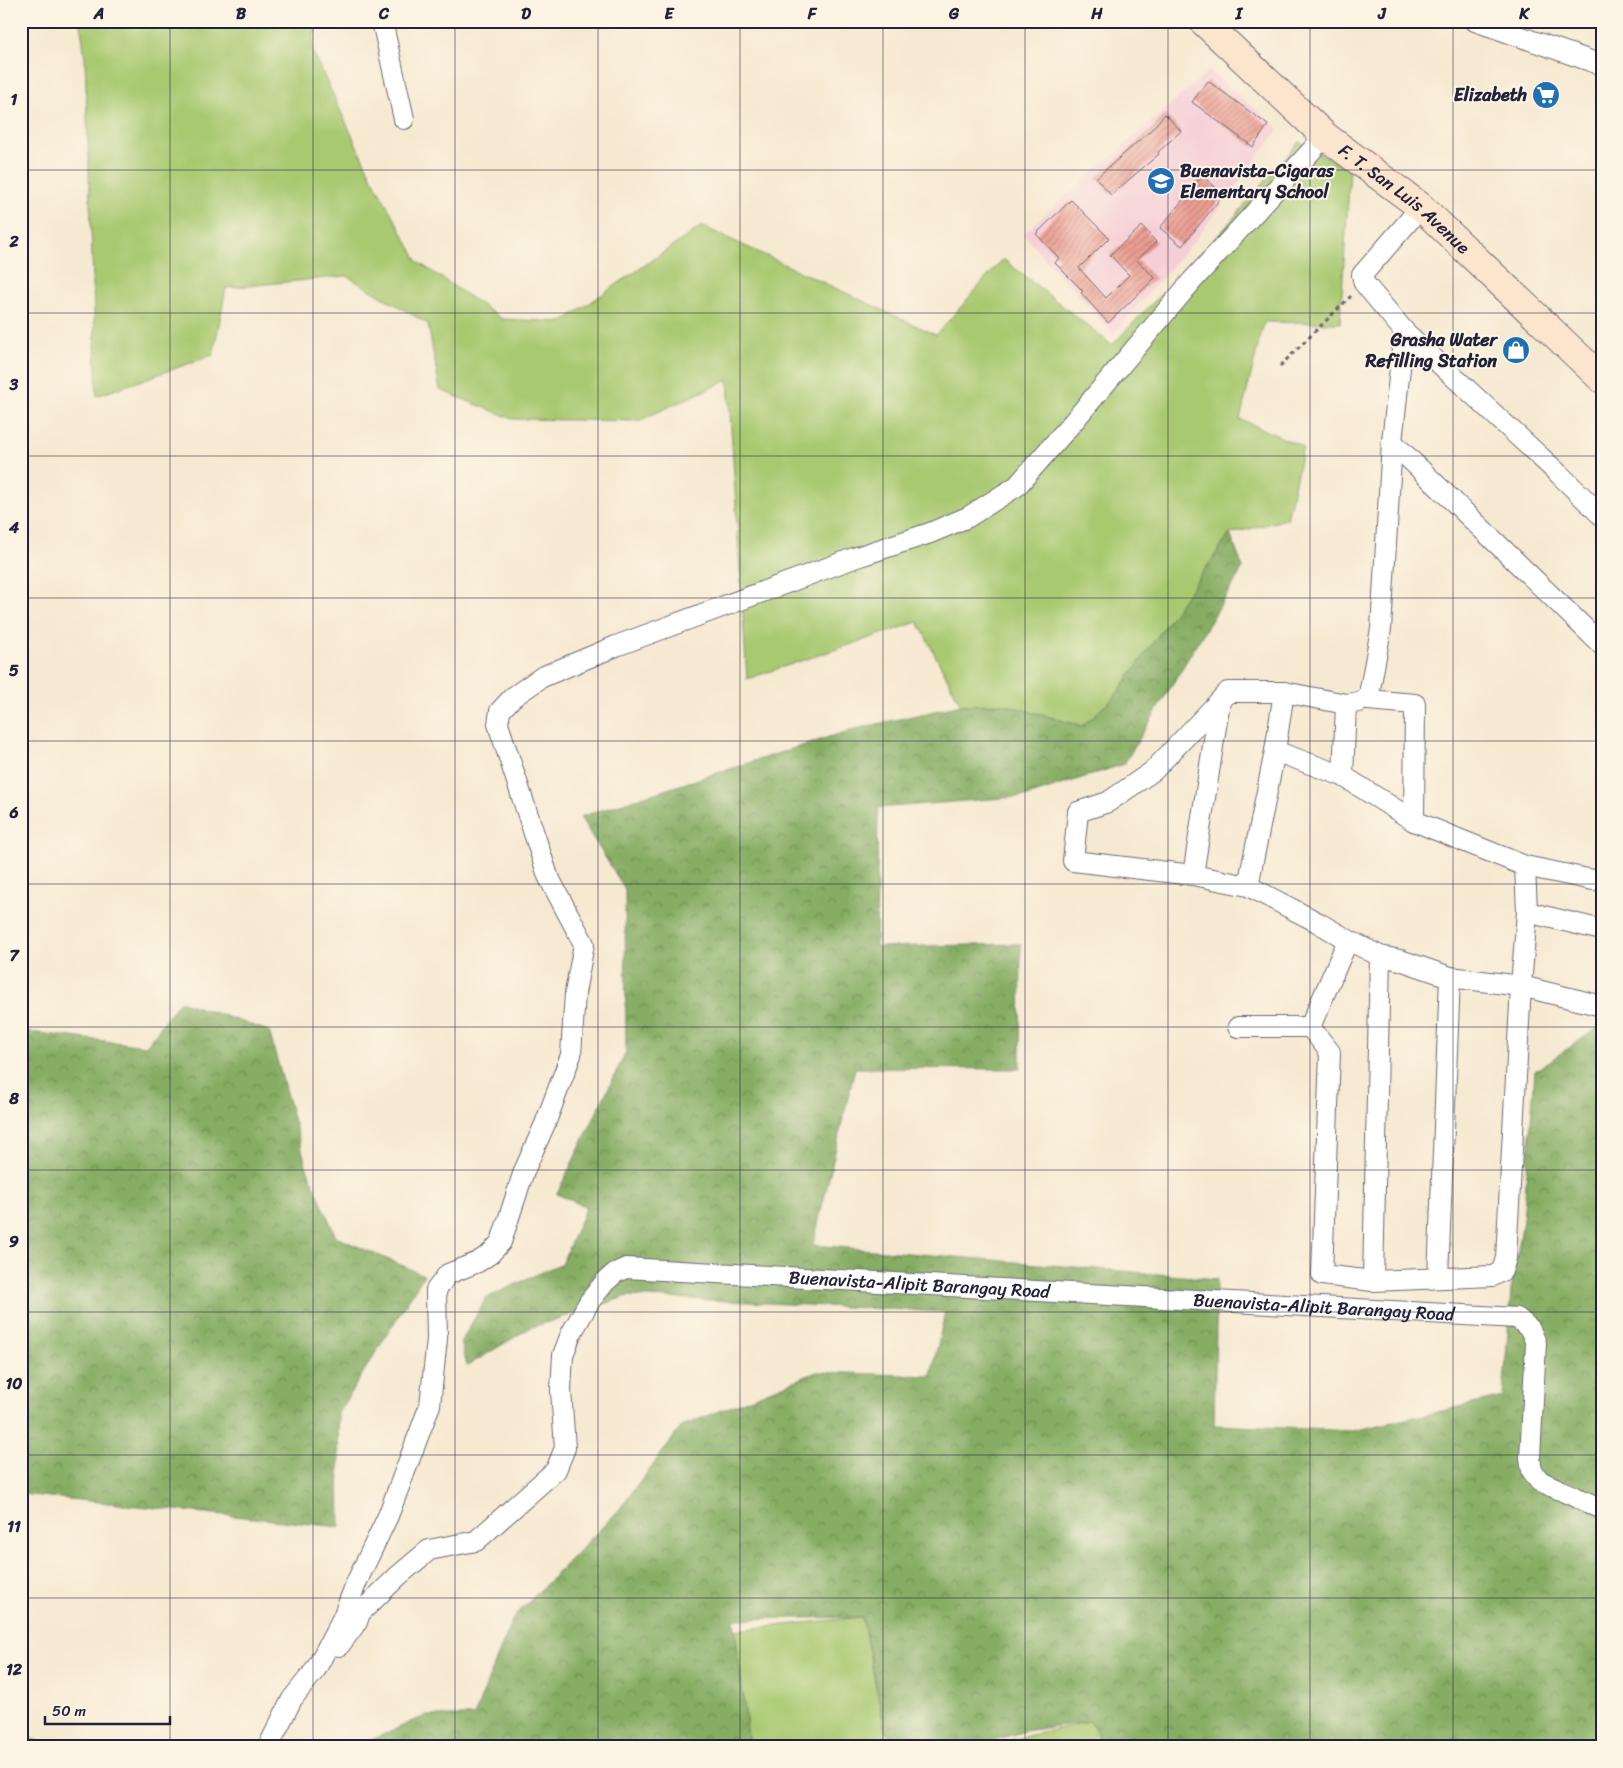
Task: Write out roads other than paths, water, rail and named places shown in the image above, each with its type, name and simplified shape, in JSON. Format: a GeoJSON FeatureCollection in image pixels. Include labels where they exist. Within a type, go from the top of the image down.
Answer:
{"type":"FeatureCollection","features":[{"type":"Feature","properties":{"kind":"main road","name":"F. T. San Luis Avenue"},"geometry":{"type":"LineString","coordinates":[[1203,21],[1325,136],[1421,207],[1602,379]]}},
{"type":"Feature","properties":{"kind":"street"},"geometry":{"type":"LineString","coordinates":[[382,21],[404,119]]}},
{"type":"Feature","properties":{"kind":"street"},"geometry":{"type":"LineString","coordinates":[[1475,21],[1602,65]]}},
{"type":"Feature","properties":{"kind":"street"},"geometry":{"type":"LineString","coordinates":[[268,1747],[292,1699],[316,1669],[343,1618],[357,1581],[388,1516],[430,1405],[437,1339],[436,1290],[448,1274],[478,1262],[490,1254],[501,1242],[524,1171],[546,1124],[571,1056],[575,993],[584,944],[548,876],[498,724],[500,711],[513,697],[542,677],[616,646],[968,517],[1017,486],[1192,282],[1325,136]]}},
{"type":"Feature","properties":{"kind":"street"},"geometry":{"type":"LineString","coordinates":[[1421,207],[1362,275],[1364,283],[1404,331],[1602,516]]}},
{"type":"Feature","properties":{"kind":"street"},"geometry":{"type":"LineString","coordinates":[[1368,700],[1381,629],[1392,442],[1404,331]]}},
{"type":"Feature","properties":{"kind":"street"},"geometry":{"type":"LineString","coordinates":[[1392,442],[1602,646]]}},
{"type":"Feature","properties":{"kind":"street"},"geometry":{"type":"LineString","coordinates":[[1414,821],[1415,704],[1368,700],[1346,704],[1284,692],[1228,692],[1153,771],[1108,802],[1078,812],[1073,861],[1193,875],[1248,886],[1380,956],[1400,960],[1450,977],[1520,986],[1602,1006]]}},
{"type":"Feature","properties":{"kind":"street"},"geometry":{"type":"LineString","coordinates":[[1248,886],[1276,751],[1284,692]]}},
{"type":"Feature","properties":{"kind":"street"},"geometry":{"type":"LineString","coordinates":[[1193,875],[1220,700]]}},
{"type":"Feature","properties":{"kind":"street"},"geometry":{"type":"LineString","coordinates":[[1342,776],[1346,704]]}},
{"type":"Feature","properties":{"kind":"street"},"geometry":{"type":"LineString","coordinates":[[1276,751],[1342,776],[1414,821],[1525,866],[1593,880],[1602,878]]}},
{"type":"Feature","properties":{"kind":"street"},"geometry":{"type":"LineString","coordinates":[[1310,1027],[1330,1052],[1322,1275],[1372,1281],[1493,1276],[1502,1271],[1506,1258],[1520,986],[1527,912],[1525,866]]}},
{"type":"Feature","properties":{"kind":"street"},"geometry":{"type":"LineString","coordinates":[[1527,912],[1602,930]]}},
{"type":"Feature","properties":{"kind":"street"},"geometry":{"type":"LineString","coordinates":[[1310,1027],[1348,940]]}},
{"type":"Feature","properties":{"kind":"street"},"geometry":{"type":"LineString","coordinates":[[1372,1281],[1380,956]]}},
{"type":"Feature","properties":{"kind":"street"},"geometry":{"type":"LineString","coordinates":[[1438,1278],[1450,977]]}},
{"type":"Feature","properties":{"kind":"street"},"geometry":{"type":"LineString","coordinates":[[1238,1027],[1310,1027]]}},
{"type":"Feature","properties":{"kind":"street","name":"Buenavista-Alipit Barangay Road"},"geometry":{"type":"LineString","coordinates":[[316,1669],[344,1641],[357,1622],[360,1613],[398,1576],[429,1550],[476,1541],[556,1470],[565,1448],[561,1390],[563,1355],[571,1334],[589,1302],[605,1282],[615,1273],[626,1268],[1516,1318],[1530,1329],[1536,1343],[1530,1458],[1532,1471],[1540,1481],[1602,1509]]}},
{"type":"Feature","properties":{"kind":"place","name":"Elizabeth"},"geometry":{"type":"Point","coordinates":[1546,95]}},
{"type":"Feature","properties":{"kind":"place","name":"Buenavista-Cigaras Elementary School"},"geometry":{"type":"Point","coordinates":[1161,181]}},
{"type":"Feature","properties":{"kind":"place","name":"Grasha Water Refilling Station"},"geometry":{"type":"Point","coordinates":[1516,350]}}]}
